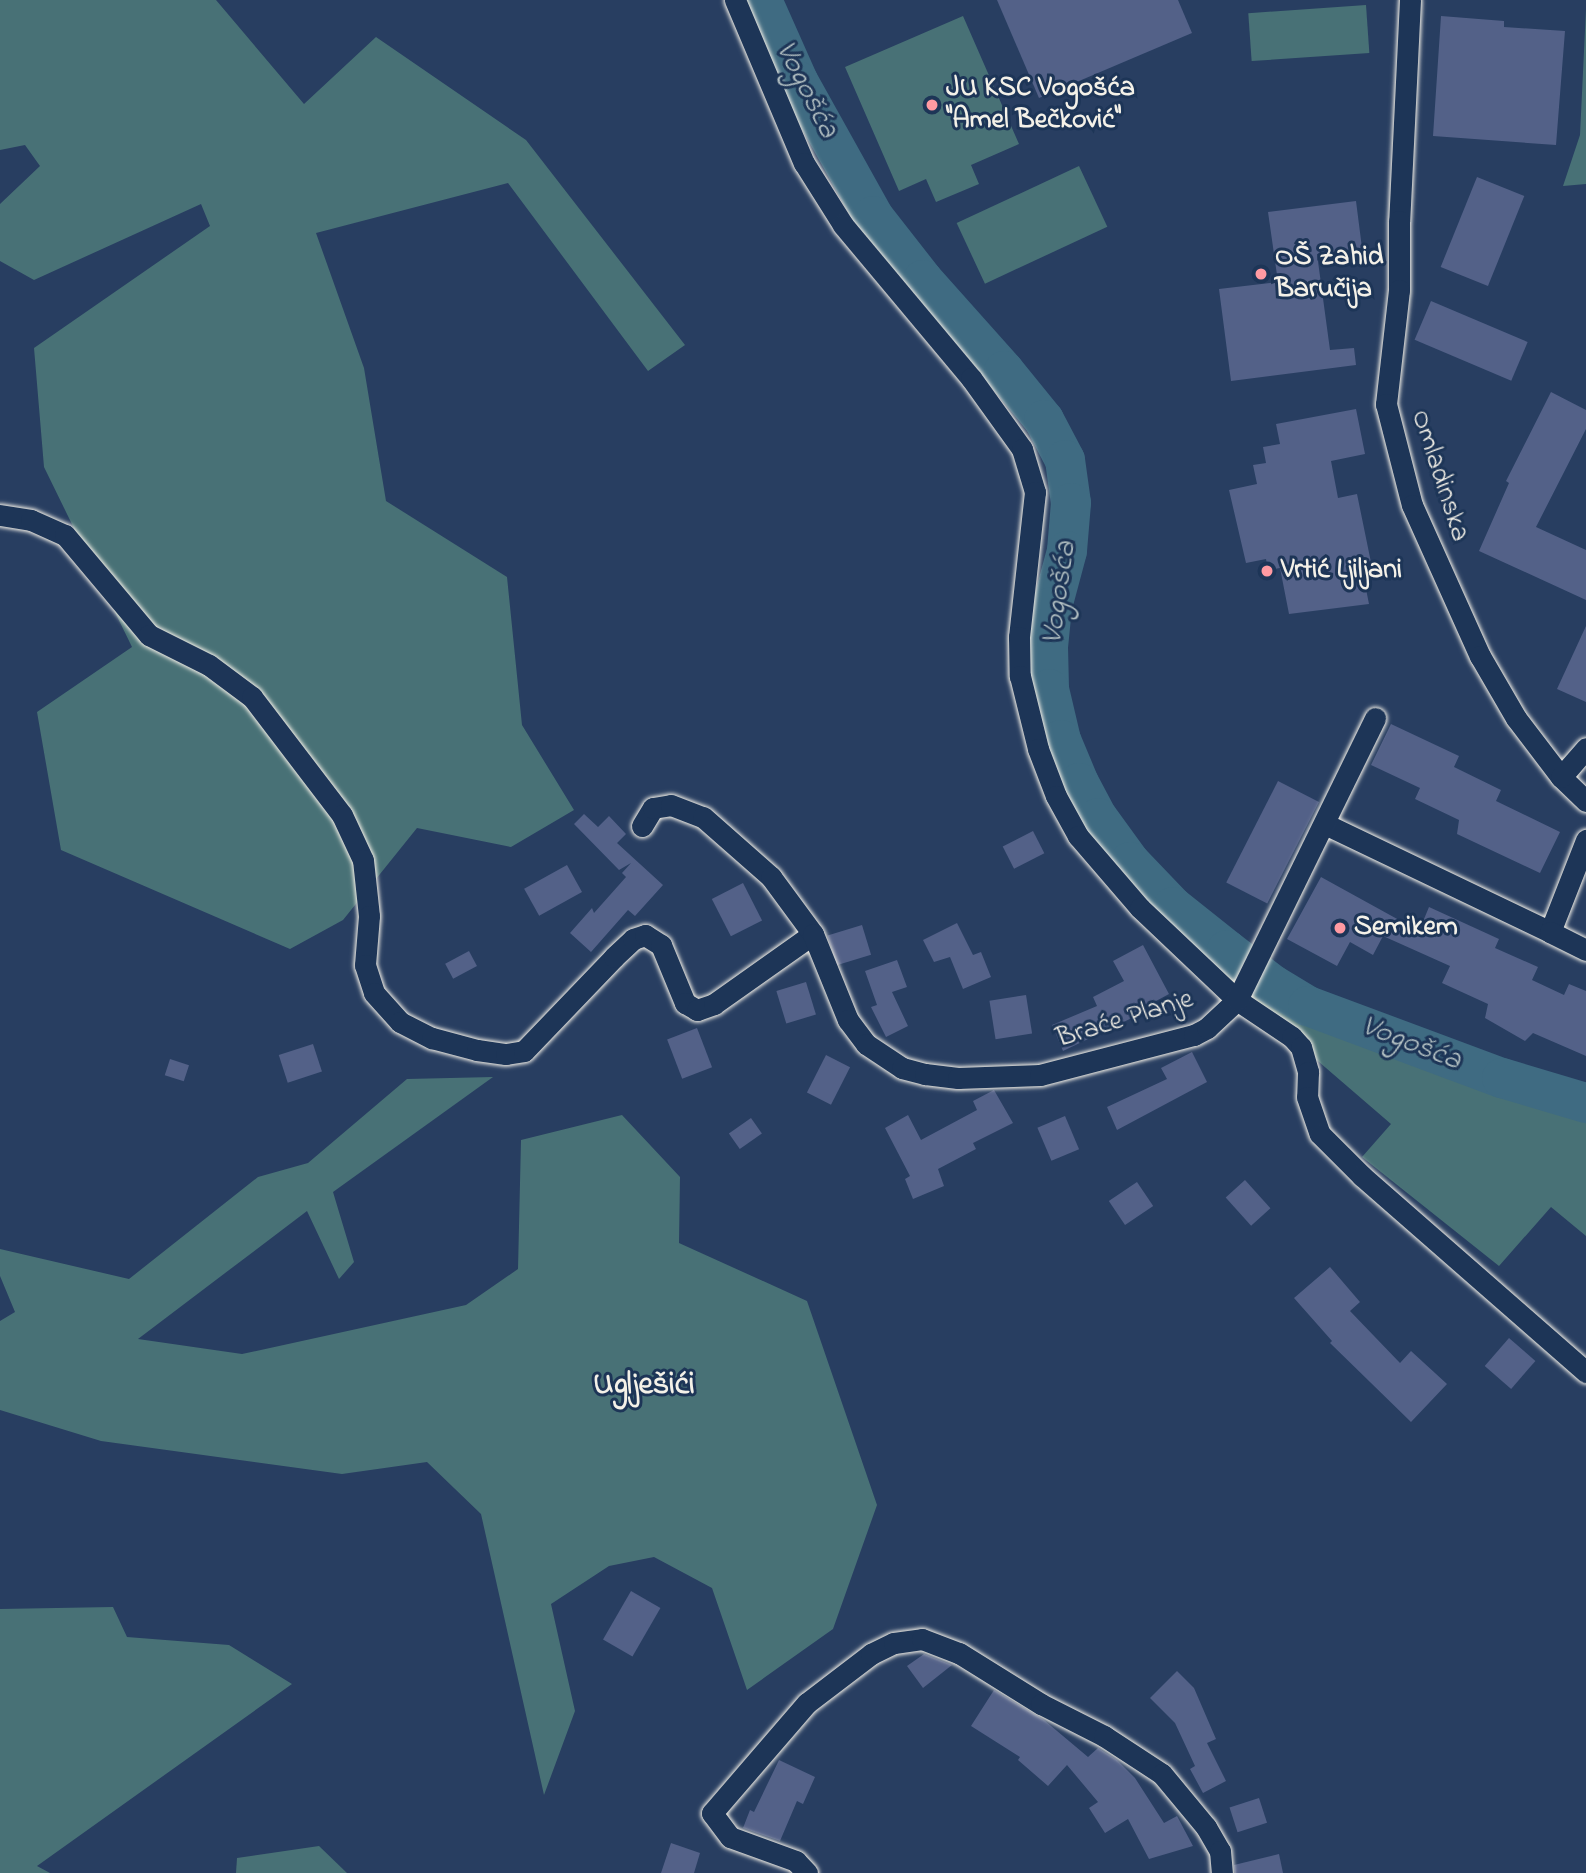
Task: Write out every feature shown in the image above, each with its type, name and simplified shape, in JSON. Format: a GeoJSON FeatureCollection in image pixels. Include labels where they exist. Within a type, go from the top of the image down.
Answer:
{"type":"FeatureCollection","features":[{"type":"Feature","properties":{"kind":"street"},"geometry":{"type":"LineString","coordinates":[[735,0],[804,163],[843,225],[971,377],[1021,449],[1035,492],[1020,637],[1020,676],[1038,749],[1056,796],[1078,836],[1140,908],[1241,992],[1301,1047],[1308,1072],[1307,1097],[1320,1134],[1362,1177],[1586,1372]]}},
{"type":"Feature","properties":{"kind":"street","name":"Omladinska"},"geometry":{"type":"LineString","coordinates":[[1410,0],[1399,221],[1399,290],[1385,404],[1412,505],[1480,656],[1516,718],[1561,777],[1586,801]]}},
{"type":"Feature","properties":{"kind":"street"},"geometry":{"type":"LineString","coordinates":[[0,514],[31,520],[65,535],[149,635],[209,665],[252,698],[342,815],[363,860],[369,916],[365,965],[374,993],[400,1022],[432,1038],[477,1050],[506,1054],[524,1051],[634,939],[645,935],[661,945],[685,1003],[697,1010],[714,1004],[813,934]]}},
{"type":"Feature","properties":{"kind":"street"},"geometry":{"type":"LineString","coordinates":[[1241,992],[1375,718]]}},
{"type":"Feature","properties":{"kind":"street"},"geometry":{"type":"LineString","coordinates":[[1561,777],[1586,748]]}},
{"type":"Feature","properties":{"kind":"street","name":"Braće Planje"},"geometry":{"type":"LineString","coordinates":[[642,826],[653,808],[671,804],[703,817],[771,877],[813,934],[848,1020],[866,1044],[902,1068],[958,1078],[1040,1074],[1194,1034],[1208,1028],[1241,992]]}},
{"type":"Feature","properties":{"kind":"street"},"geometry":{"type":"LineString","coordinates":[[1325,824],[1586,950]]}},
{"type":"Feature","properties":{"kind":"street"},"geometry":{"type":"LineString","coordinates":[[1550,932],[1586,840]]}},
{"type":"Feature","properties":{"kind":"street"},"geometry":{"type":"LineString","coordinates":[[807,1873],[796,1861],[730,1836],[712,1813],[807,1703],[870,1654],[894,1643],[922,1639],[959,1653],[1041,1704],[1104,1736],[1162,1774],[1206,1827],[1220,1851],[1222,1873]]}},
{"type":"Feature","properties":{"kind":"green space"},"geometry":{"type":"Polygon","coordinates":[[[0,0],[216,0],[304,104],[376,37],[526,140],[685,345],[648,371],[508,183],[316,233],[364,368],[386,501],[507,577],[522,725],[574,810],[511,847],[417,828],[343,920],[290,949],[61,850],[37,712],[132,647],[44,467],[34,348],[210,226],[201,204],[34,280],[0,261],[0,204],[40,166],[25,145],[0,150],[0,0]]]}},
{"type":"Feature","properties":{"kind":"green space"},"geometry":{"type":"Polygon","coordinates":[[[1366,5],[1369,53],[1252,61],[1248,13],[1366,5]]]}},
{"type":"Feature","properties":{"kind":"green space"},"geometry":{"type":"Polygon","coordinates":[[[1586,9],[1586,184],[1563,186],[1580,135],[1586,9]]]}},
{"type":"Feature","properties":{"kind":"green space","name":"JU KSC Vogošća \"Amel Bečković\""},"geometry":{"type":"Polygon","coordinates":[[[963,16],[1019,144],[971,165],[979,184],[936,202],[926,179],[899,191],[845,67],[963,16]]]}},
{"type":"Feature","properties":{"kind":"green space"},"geometry":{"type":"Polygon","coordinates":[[[1079,166],[1107,227],[985,284],[957,223],[1079,166]]]}},
{"type":"Feature","properties":{"kind":"green space"},"geometry":{"type":"Polygon","coordinates":[[[1079,783],[1098,818],[1130,862],[1173,907],[1273,985],[1308,1006],[1502,1078],[1586,1103],[1586,1236],[1551,1207],[1499,1266],[1362,1157],[1391,1124],[1140,908],[1056,796],[1079,783]]]}},
{"type":"Feature","properties":{"kind":"green space"},"geometry":{"type":"Polygon","coordinates":[[[493,1077],[333,1192],[354,1262],[339,1279],[307,1211],[138,1339],[242,1354],[466,1305],[518,1269],[521,1140],[622,1115],[680,1177],[679,1243],[807,1301],[877,1505],[833,1629],[747,1690],[712,1588],[654,1557],[609,1566],[551,1604],[575,1711],[544,1795],[481,1514],[427,1462],[342,1474],[101,1441],[0,1410],[0,1321],[15,1312],[0,1276],[0,1249],[129,1279],[258,1177],[308,1163],[407,1079],[493,1077]]]}},
{"type":"Feature","properties":{"kind":"green space"},"geometry":{"type":"Polygon","coordinates":[[[113,1607],[127,1637],[229,1645],[292,1684],[37,1866],[50,1873],[0,1873],[0,1609],[113,1607]]]}},
{"type":"Feature","properties":{"kind":"green space"},"geometry":{"type":"Polygon","coordinates":[[[319,1846],[347,1873],[236,1873],[237,1858],[319,1846]]]}},
{"type":"Feature","properties":{"kind":"building","name":"JU KSC Vogošća \"Amel Bečković\""},"geometry":{"type":"Polygon","coordinates":[[[997,0],[1178,0],[1192,33],[1039,98],[997,0]]]}},
{"type":"Feature","properties":{"kind":"building"},"geometry":{"type":"Polygon","coordinates":[[[1441,16],[1504,21],[1504,27],[1565,31],[1556,145],[1433,136],[1441,16]]]}},
{"type":"Feature","properties":{"kind":"building"},"geometry":{"type":"Polygon","coordinates":[[[1477,177],[1524,196],[1488,286],[1441,267],[1477,177]]]}},
{"type":"Feature","properties":{"kind":"building"},"geometry":{"type":"Polygon","coordinates":[[[1356,201],[1362,248],[1317,254],[1330,350],[1354,348],[1356,365],[1231,381],[1219,289],[1278,282],[1268,212],[1356,201]]]}},
{"type":"Feature","properties":{"kind":"building"},"geometry":{"type":"Polygon","coordinates":[[[1431,301],[1528,342],[1511,381],[1415,340],[1431,301]]]}},
{"type":"Feature","properties":{"kind":"building"},"geometry":{"type":"Polygon","coordinates":[[[1551,392],[1586,410],[1586,429],[1536,527],[1586,550],[1586,600],[1479,551],[1509,483],[1506,481],[1551,392]]]}},
{"type":"Feature","properties":{"kind":"building"},"geometry":{"type":"Polygon","coordinates":[[[1356,409],[1365,454],[1331,461],[1338,498],[1357,494],[1374,577],[1364,579],[1369,604],[1289,614],[1280,568],[1268,570],[1266,559],[1246,563],[1229,490],[1257,484],[1253,465],[1266,463],[1263,447],[1280,444],[1276,424],[1356,409]]]}},
{"type":"Feature","properties":{"kind":"building"},"geometry":{"type":"Polygon","coordinates":[[[1586,626],[1586,702],[1557,689],[1586,626]]]}},
{"type":"Feature","properties":{"kind":"building"},"geometry":{"type":"Polygon","coordinates":[[[1391,724],[1459,756],[1454,767],[1501,790],[1496,801],[1560,832],[1540,873],[1457,834],[1459,820],[1415,799],[1420,788],[1371,765],[1391,724]]]}},
{"type":"Feature","properties":{"kind":"building"},"geometry":{"type":"Polygon","coordinates":[[[1278,781],[1319,802],[1267,903],[1226,883],[1278,781]]]}},
{"type":"Feature","properties":{"kind":"building"},"geometry":{"type":"Polygon","coordinates":[[[584,814],[598,827],[609,816],[626,834],[617,843],[663,885],[635,916],[628,910],[591,952],[570,933],[592,908],[594,913],[626,877],[622,873],[631,863],[619,870],[574,824],[584,814]]]}},
{"type":"Feature","properties":{"kind":"building"},"geometry":{"type":"Polygon","coordinates":[[[1033,831],[1044,853],[1014,869],[1003,846],[1033,831]]]}},
{"type":"Feature","properties":{"kind":"building"},"geometry":{"type":"Polygon","coordinates":[[[567,865],[582,892],[539,916],[524,889],[567,865]]]}},
{"type":"Feature","properties":{"kind":"building"},"geometry":{"type":"Polygon","coordinates":[[[1321,877],[1419,931],[1429,907],[1499,939],[1495,948],[1538,967],[1532,980],[1564,995],[1569,984],[1586,991],[1586,1056],[1533,1033],[1525,1041],[1485,1018],[1488,1004],[1442,983],[1450,966],[1383,936],[1373,955],[1350,942],[1337,966],[1287,939],[1321,877]]]}},
{"type":"Feature","properties":{"kind":"building"},"geometry":{"type":"Polygon","coordinates":[[[743,883],[762,920],[731,936],[712,899],[743,883]]]}},
{"type":"Feature","properties":{"kind":"building"},"geometry":{"type":"Polygon","coordinates":[[[957,923],[973,955],[981,952],[991,977],[963,989],[950,957],[934,962],[923,940],[957,923]]]}},
{"type":"Feature","properties":{"kind":"building"},"geometry":{"type":"Polygon","coordinates":[[[862,925],[871,955],[837,965],[828,936],[862,925]]]}},
{"type":"Feature","properties":{"kind":"building"},"geometry":{"type":"Polygon","coordinates":[[[1143,945],[1169,994],[1132,1014],[1134,1017],[1063,1051],[1052,1025],[1097,1006],[1093,997],[1124,981],[1113,961],[1143,945]]]}},
{"type":"Feature","properties":{"kind":"building"},"geometry":{"type":"Polygon","coordinates":[[[469,951],[477,966],[453,979],[445,964],[469,951]]]}},
{"type":"Feature","properties":{"kind":"building"},"geometry":{"type":"Polygon","coordinates":[[[897,960],[907,987],[892,992],[908,1026],[886,1037],[871,1007],[877,1005],[865,971],[897,960]]]}},
{"type":"Feature","properties":{"kind":"building"},"geometry":{"type":"Polygon","coordinates":[[[806,982],[816,1015],[786,1024],[776,991],[806,982]]]}},
{"type":"Feature","properties":{"kind":"building"},"geometry":{"type":"Polygon","coordinates":[[[1026,995],[1032,1034],[996,1039],[989,1001],[1026,995]]]}},
{"type":"Feature","properties":{"kind":"building"},"geometry":{"type":"Polygon","coordinates":[[[697,1028],[712,1067],[682,1079],[667,1039],[697,1028]]]}},
{"type":"Feature","properties":{"kind":"building"},"geometry":{"type":"Polygon","coordinates":[[[313,1044],[322,1072],[288,1083],[279,1055],[313,1044]]]}},
{"type":"Feature","properties":{"kind":"building"},"geometry":{"type":"Polygon","coordinates":[[[1192,1052],[1207,1082],[1117,1130],[1107,1107],[1167,1079],[1161,1068],[1192,1052]]]}},
{"type":"Feature","properties":{"kind":"building"},"geometry":{"type":"Polygon","coordinates":[[[826,1055],[850,1067],[831,1105],[807,1092],[826,1055]]]}},
{"type":"Feature","properties":{"kind":"building"},"geometry":{"type":"Polygon","coordinates":[[[170,1059],[189,1065],[184,1081],[165,1075],[170,1059]]]}},
{"type":"Feature","properties":{"kind":"building"},"geometry":{"type":"Polygon","coordinates":[[[994,1090],[1013,1123],[973,1143],[976,1149],[938,1169],[944,1186],[913,1199],[905,1179],[910,1176],[885,1128],[908,1115],[921,1140],[977,1110],[973,1101],[994,1090]]]}},
{"type":"Feature","properties":{"kind":"building"},"geometry":{"type":"Polygon","coordinates":[[[1065,1116],[1079,1149],[1051,1161],[1037,1128],[1065,1116]]]}},
{"type":"Feature","properties":{"kind":"building"},"geometry":{"type":"Polygon","coordinates":[[[751,1118],[762,1134],[740,1149],[729,1133],[751,1118]]]}},
{"type":"Feature","properties":{"kind":"building"},"geometry":{"type":"Polygon","coordinates":[[[1245,1180],[1270,1208],[1251,1226],[1226,1197],[1245,1180]]]}},
{"type":"Feature","properties":{"kind":"building"},"geometry":{"type":"Polygon","coordinates":[[[1137,1182],[1153,1206],[1125,1225],[1109,1201],[1137,1182]]]}},
{"type":"Feature","properties":{"kind":"building"},"geometry":{"type":"Polygon","coordinates":[[[1330,1267],[1360,1302],[1350,1311],[1400,1363],[1411,1351],[1447,1384],[1411,1422],[1330,1343],[1332,1341],[1294,1298],[1330,1267]]]}},
{"type":"Feature","properties":{"kind":"building"},"geometry":{"type":"Polygon","coordinates":[[[1509,1338],[1535,1361],[1511,1389],[1485,1366],[1509,1338]]]}},
{"type":"Feature","properties":{"kind":"building"},"geometry":{"type":"Polygon","coordinates":[[[631,1591],[660,1608],[632,1656],[603,1639],[631,1591]]]}},
{"type":"Feature","properties":{"kind":"building"},"geometry":{"type":"Polygon","coordinates":[[[924,1654],[952,1665],[923,1688],[907,1666],[924,1654]]]}},
{"type":"Feature","properties":{"kind":"building"},"geometry":{"type":"Polygon","coordinates":[[[1177,1671],[1194,1688],[1216,1739],[1207,1743],[1226,1781],[1203,1793],[1190,1769],[1195,1766],[1175,1723],[1150,1698],[1177,1671]]]}},
{"type":"Feature","properties":{"kind":"building"},"geometry":{"type":"Polygon","coordinates":[[[994,1690],[1044,1720],[1088,1757],[1098,1748],[1117,1760],[1135,1778],[1164,1823],[1177,1816],[1193,1846],[1149,1859],[1128,1819],[1105,1833],[1089,1808],[1098,1802],[1067,1765],[1048,1786],[1018,1760],[1020,1757],[971,1726],[994,1690]]]}},
{"type":"Feature","properties":{"kind":"building"},"geometry":{"type":"Polygon","coordinates":[[[779,1760],[815,1777],[803,1804],[797,1801],[780,1841],[743,1828],[750,1810],[754,1812],[779,1760]]]}},
{"type":"Feature","properties":{"kind":"building"},"geometry":{"type":"Polygon","coordinates":[[[1259,1798],[1267,1823],[1238,1832],[1230,1808],[1259,1798]]]}},
{"type":"Feature","properties":{"kind":"building"},"geometry":{"type":"Polygon","coordinates":[[[671,1843],[700,1853],[694,1873],[661,1873],[671,1843]]]}},
{"type":"Feature","properties":{"kind":"building"},"geometry":{"type":"Polygon","coordinates":[[[1279,1854],[1283,1873],[1235,1873],[1234,1865],[1279,1854]]]}},
{"type":"Feature","properties":{"kind":"waterway","name":"Vogošća"},"geometry":{"type":"LineString","coordinates":[[762,0],[798,81],[873,216],[923,280],[1044,420],[1065,460],[1071,503],[1067,551],[1052,607],[1048,647],[1049,689],[1061,740],[1079,783],[1098,818],[1130,862],[1173,907],[1273,985],[1308,1006],[1502,1078],[1586,1103]]}},
{"type":"Feature","properties":{"kind":"place","name":"JU KSC Vogošća \"Amel Bečković\""},"geometry":{"type":"Point","coordinates":[932,105]}},
{"type":"Feature","properties":{"kind":"place","name":"OŠ Zahid Baručija"},"geometry":{"type":"Point","coordinates":[1261,274]}},
{"type":"Feature","properties":{"kind":"place","name":"Vrtić Ljiljani"},"geometry":{"type":"Point","coordinates":[1267,571]}},
{"type":"Feature","properties":{"kind":"place","name":"Semikem"},"geometry":{"type":"Point","coordinates":[1340,928]}},
{"type":"Feature","properties":{"kind":"district","name":"Uglješići"},"geometry":{"type":"Point","coordinates":[644,1386]}}]}
